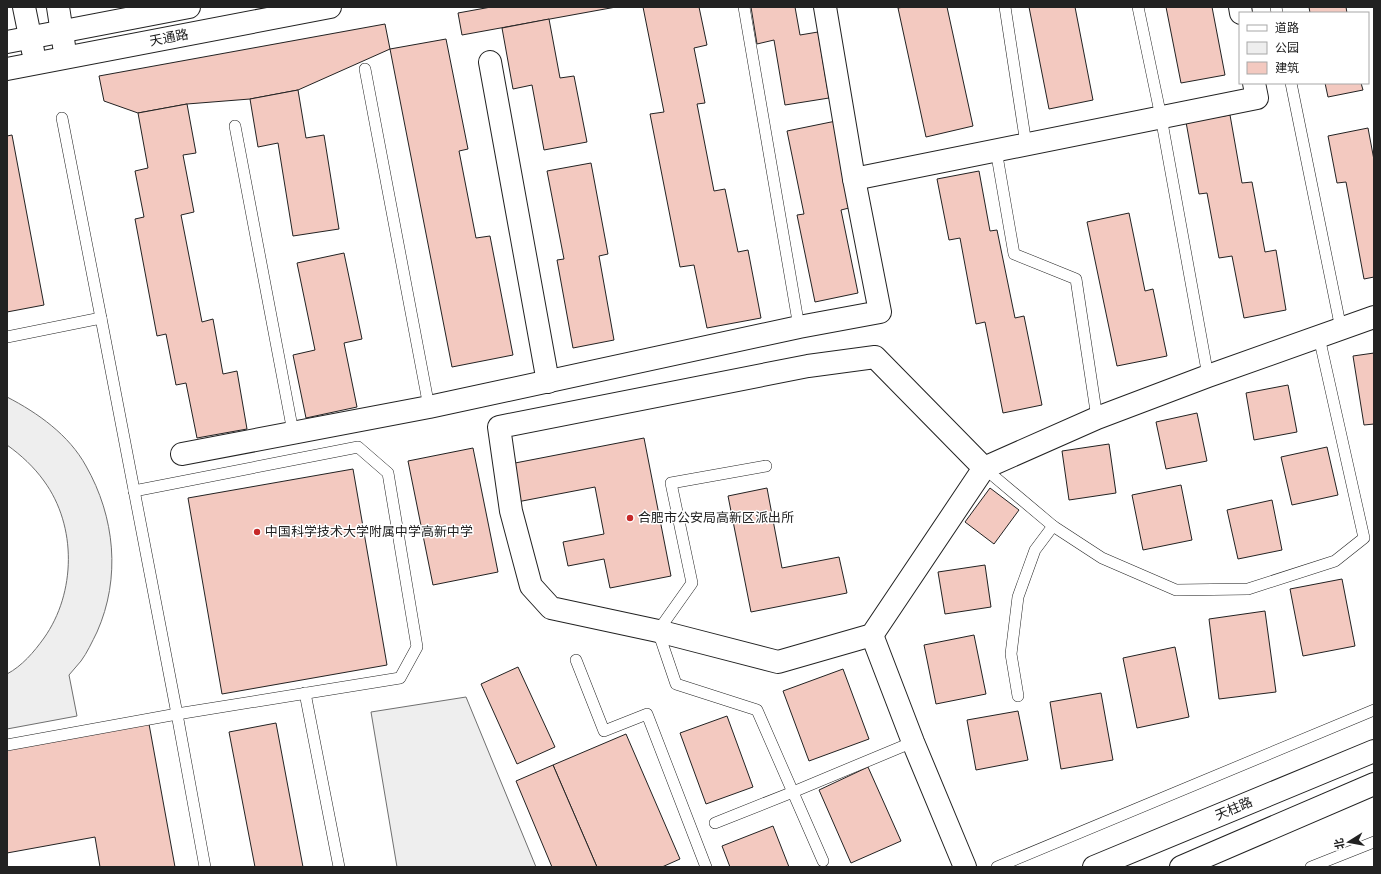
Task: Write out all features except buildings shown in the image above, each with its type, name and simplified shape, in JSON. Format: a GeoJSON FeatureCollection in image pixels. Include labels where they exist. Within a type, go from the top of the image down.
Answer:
{"type":"FeatureCollection","features":[{"type":"Feature","properties":{"kind":"street"},"geometry":{"type":"LineString","coordinates":[[24,7],[36,63]]}},
{"type":"Feature","properties":{"kind":"street"},"geometry":{"type":"LineString","coordinates":[[58,7],[66,58]]}},
{"type":"Feature","properties":{"kind":"street","name":"天通路"},"geometry":{"type":"LineString","coordinates":[[7,42],[189,7]]}},
{"type":"Feature","properties":{"kind":"street","name":"天通路"},"geometry":{"type":"LineString","coordinates":[[7,69],[330,7]]}},
{"type":"Feature","properties":{"kind":"street"},"geometry":{"type":"LineString","coordinates":[[182,454],[429,407],[799,327],[880,312],[854,179],[825,7]]}},
{"type":"Feature","properties":{"kind":"street"},"geometry":{"type":"LineString","coordinates":[[490,62],[548,382]]}},
{"type":"Feature","properties":{"kind":"street"},"geometry":{"type":"LineString","coordinates":[[854,179],[1257,98],[1254,84]]}},
{"type":"Feature","properties":{"kind":"street"},"geometry":{"type":"LineString","coordinates":[[984,468],[875,357],[808,366],[499,427],[511,511],[531,586],[551,608],[658,631],[778,662],[872,635],[984,468],[1097,418],[1208,376],[1374,317]]}},
{"type":"Feature","properties":{"kind":"street"},"geometry":{"type":"LineString","coordinates":[[872,635],[913,742],[965,867]]}},
{"type":"Feature","properties":{"kind":"street","name":"天柱路"},"geometry":{"type":"LineString","coordinates":[[1094,867],[1374,751]]}},
{"type":"Feature","properties":{"kind":"street"},"geometry":{"type":"LineString","coordinates":[[1180,867],[1374,784]]}},
{"type":"Feature","properties":{"kind":"lane"},"geometry":{"type":"LineString","coordinates":[[744,7],[799,327]]}},
{"type":"Feature","properties":{"kind":"lane"},"geometry":{"type":"LineString","coordinates":[[1005,7],[1026,144]]}},
{"type":"Feature","properties":{"kind":"lane"},"geometry":{"type":"LineString","coordinates":[[1138,7],[1161,117],[1208,376]]}},
{"type":"Feature","properties":{"kind":"lane"},"geometry":{"type":"LineString","coordinates":[[365,69],[429,407]]}},
{"type":"Feature","properties":{"kind":"lane"},"geometry":{"type":"LineString","coordinates":[[1291,84],[1341,329]]}},
{"type":"Feature","properties":{"kind":"lane"},"geometry":{"type":"LineString","coordinates":[[62,118],[205,867]]}},
{"type":"Feature","properties":{"kind":"lane"},"geometry":{"type":"LineString","coordinates":[[235,126],[293,432]]}},
{"type":"Feature","properties":{"kind":"lane"},"geometry":{"type":"LineString","coordinates":[[996,150],[1014,254],[1076,279],[1097,418]]}},
{"type":"Feature","properties":{"kind":"lane"},"geometry":{"type":"LineString","coordinates":[[7,337],[101,318]]}},
{"type":"Feature","properties":{"kind":"lane"},"geometry":{"type":"LineString","coordinates":[[984,468],[1053,526],[1102,558],[1176,590],[1248,589],[1335,561],[1364,538],[1319,337]]}},
{"type":"Feature","properties":{"kind":"lane"},"geometry":{"type":"LineString","coordinates":[[7,745],[177,714],[400,678],[417,647],[388,473],[358,447],[134,491]]}},
{"type":"Feature","properties":{"kind":"lane"},"geometry":{"type":"LineString","coordinates":[[766,466],[671,483],[692,583],[658,631],[676,684],[757,710],[823,861]]}},
{"type":"Feature","properties":{"kind":"lane"},"geometry":{"type":"LineString","coordinates":[[1018,696],[1011,654],[1018,597],[1035,550],[1053,526]]}},
{"type":"Feature","properties":{"kind":"lane"},"geometry":{"type":"LineString","coordinates":[[576,660],[604,731],[647,714],[706,867]]}},
{"type":"Feature","properties":{"kind":"lane"},"geometry":{"type":"LineString","coordinates":[[305,693],[339,867]]}},
{"type":"Feature","properties":{"kind":"lane"},"geometry":{"type":"LineString","coordinates":[[996,867],[1374,710]]}},
{"type":"Feature","properties":{"kind":"lane"},"geometry":{"type":"LineString","coordinates":[[716,823],[913,742]]}},
{"type":"Feature","properties":{"kind":"lane"},"geometry":{"type":"LineString","coordinates":[[1311,867],[1374,842]]}},
{"type":"Feature","properties":{"kind":"green space"},"geometry":{"type":"Polygon","coordinates":[[[7,397],[30,410],[52,426],[71,444],[86,466],[96,486],[109,527],[112,569],[105,611],[97,632],[80,663],[69,675],[77,716],[7,729],[7,674],[23,663],[32,653],[44,638],[55,620],[62,601],[67,580],[68,560],[67,539],[62,518],[55,499],[36,471],[7,445],[7,397]]]}},
{"type":"Feature","properties":{"kind":"green space"},"geometry":{"type":"Polygon","coordinates":[[[466,697],[536,867],[397,867],[371,712],[466,697]]]}},
{"type":"Feature","properties":{"kind":"place","name":"合肥市公安局高新区派出所"},"geometry":{"type":"Point","coordinates":[630,518]}},
{"type":"Feature","properties":{"kind":"place","name":"中国科学技术大学附属中学高新中学"},"geometry":{"type":"Point","coordinates":[257,532]}}]}
